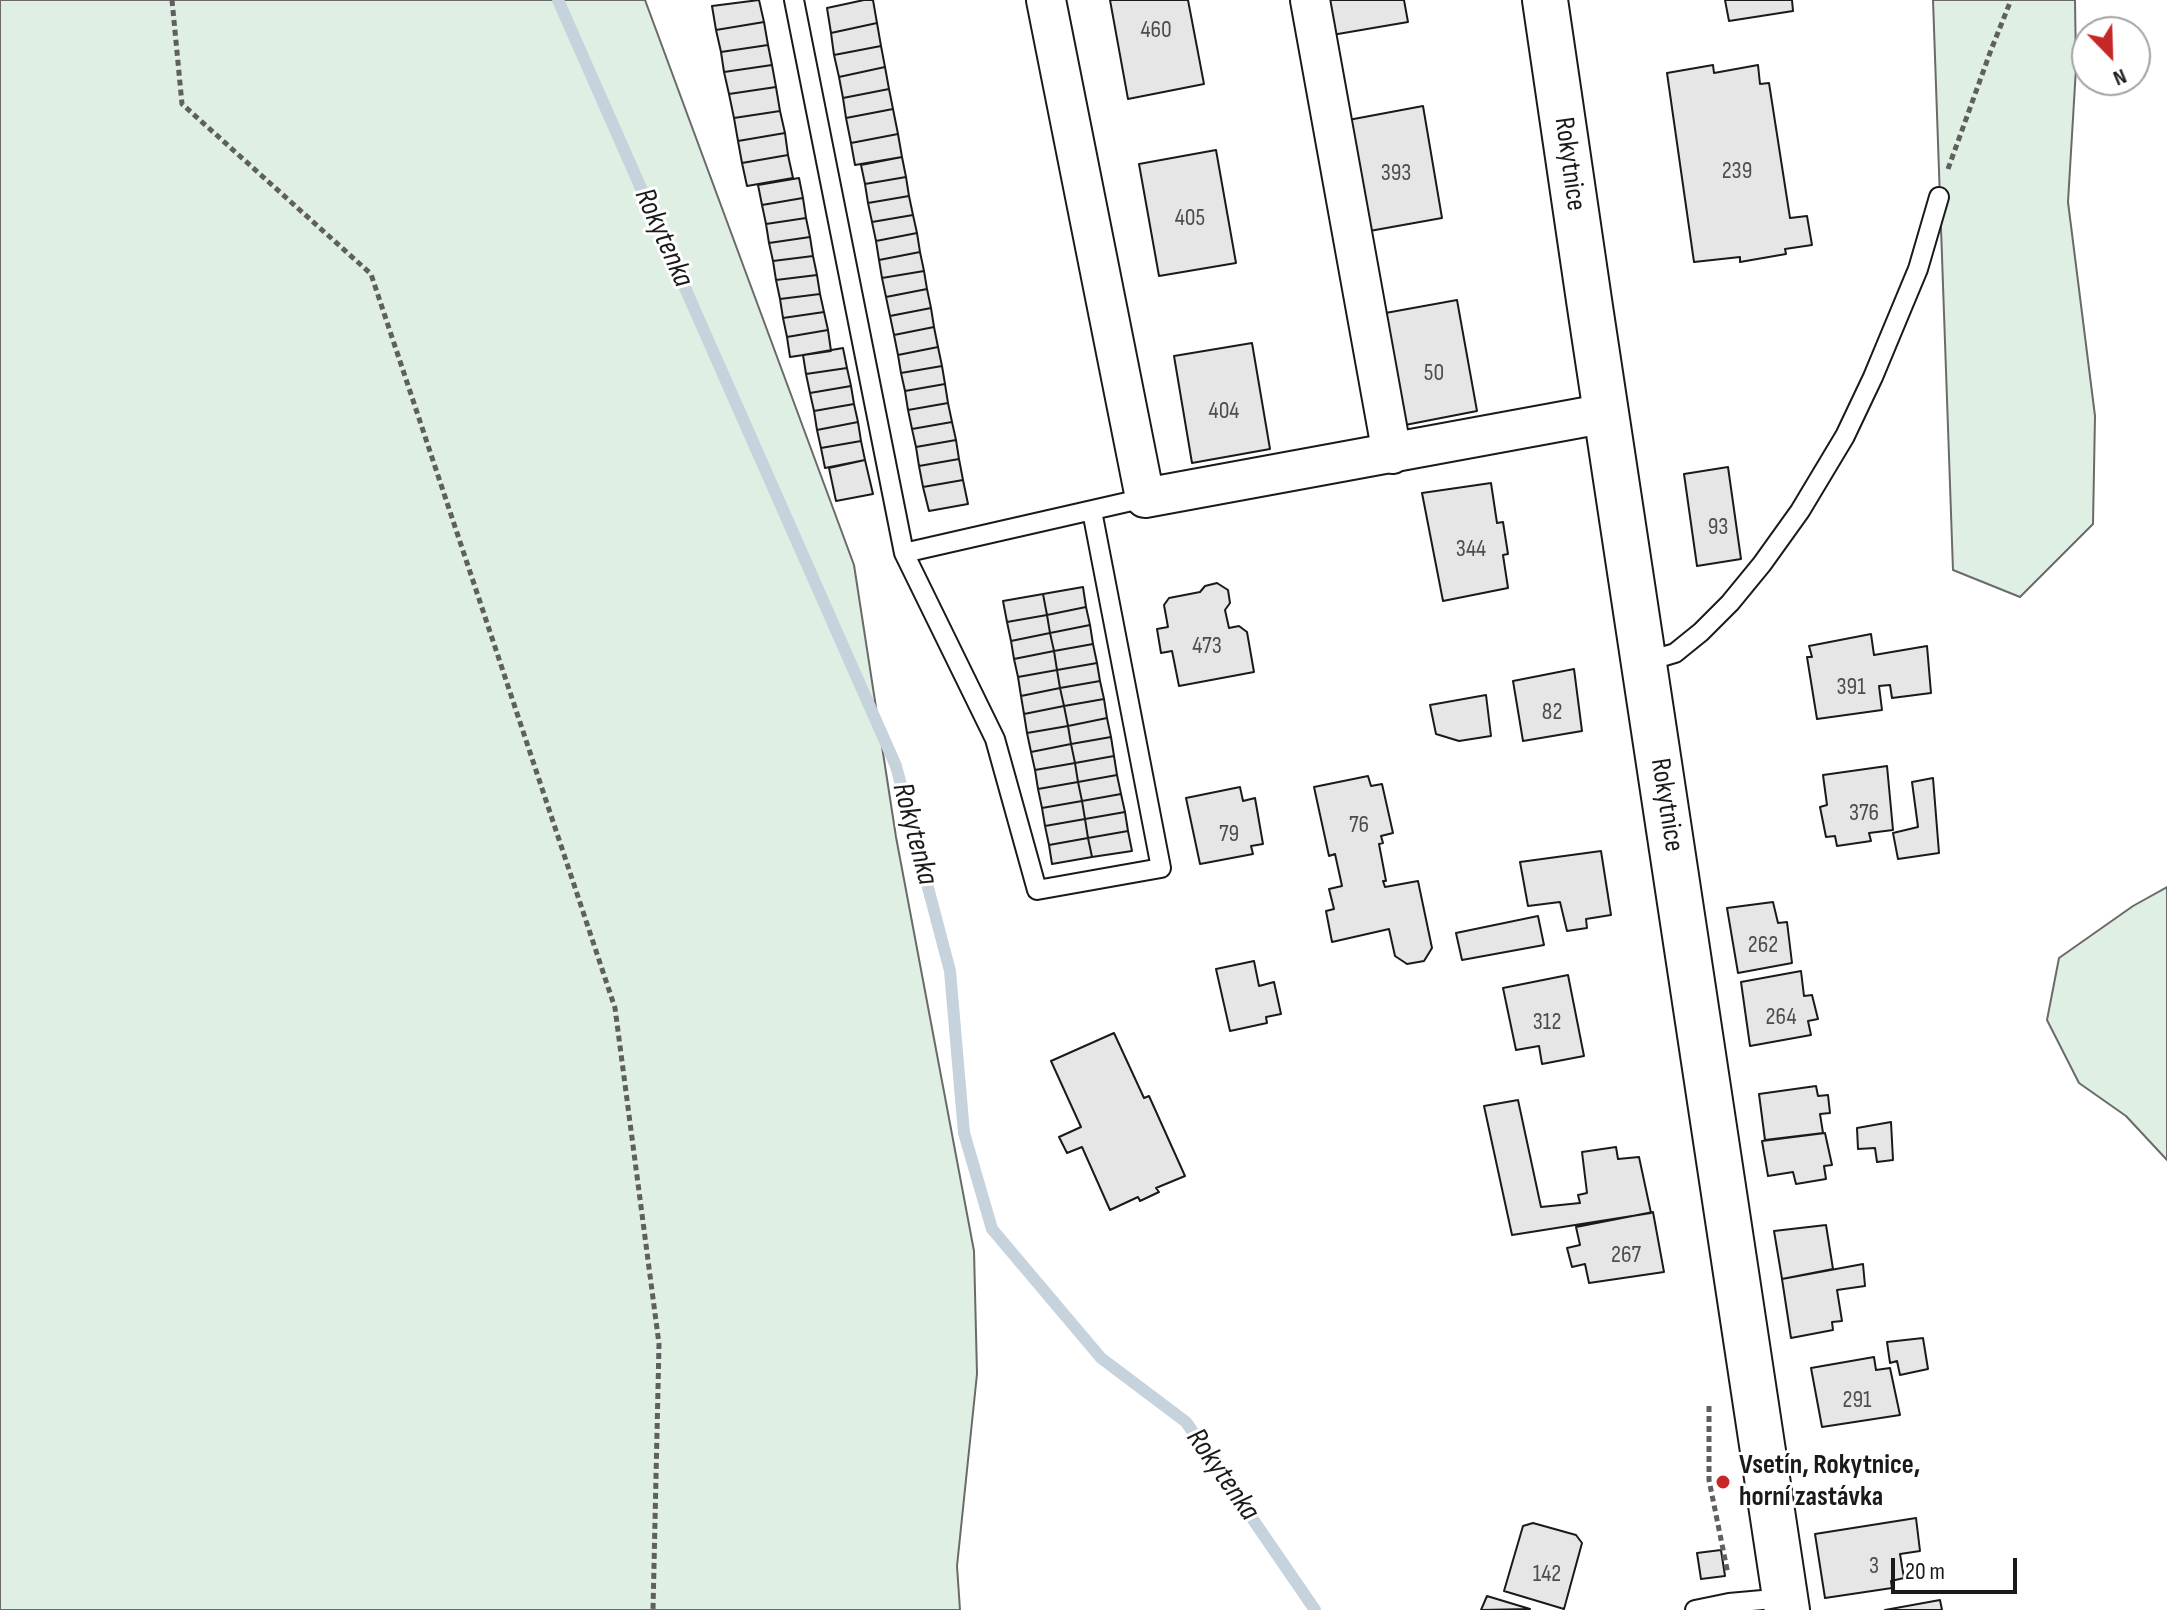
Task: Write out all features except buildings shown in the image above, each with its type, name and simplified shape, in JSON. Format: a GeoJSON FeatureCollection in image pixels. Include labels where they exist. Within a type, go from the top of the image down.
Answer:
{"type":"FeatureCollection","features":[{"type":"Feature","properties":{"kind":"main road","name":"Rokytnice"},"geometry":{"type":"LineString","coordinates":[[1545,0],[1786,1604]]}},
{"type":"Feature","properties":{"kind":"street"},"geometry":{"type":"LineString","coordinates":[[1046,0],[1145,498],[1607,413]]}},
{"type":"Feature","properties":{"kind":"street"},"geometry":{"type":"LineString","coordinates":[[1310,0],[1392,454]]}},
{"type":"Feature","properties":{"kind":"lane"},"geometry":{"type":"LineString","coordinates":[[794,0],[904,553],[995,739],[1037,890],[1161,868],[1092,511]]}},
{"type":"Feature","properties":{"kind":"lane"},"geometry":{"type":"LineString","coordinates":[[1645,662],[1675,653],[1701,632],[1762,564],[1800,511],[1845,436],[1873,377],[1918,269],[1939,197]]}},
{"type":"Feature","properties":{"kind":"lane"},"geometry":{"type":"LineString","coordinates":[[904,553],[1145,498]]}},
{"type":"Feature","properties":{"kind":"lane"},"geometry":{"type":"LineString","coordinates":[[1695,1610],[1729,1603],[1786,1604]]}},
{"type":"Feature","properties":{"kind":"path"},"geometry":{"type":"LineString","coordinates":[[172,0],[182,104],[371,274],[615,1008],[659,1344],[653,1610]]}},
{"type":"Feature","properties":{"kind":"path"},"geometry":{"type":"LineString","coordinates":[[1939,197],[2011,0]]}},
{"type":"Feature","properties":{"kind":"green space"},"geometry":{"type":"Polygon","coordinates":[[[0,0],[645,0],[854,565],[896,837],[974,1251],[977,1374],[957,1566],[960,1610],[0,1610],[0,0]]]}},
{"type":"Feature","properties":{"kind":"green space"},"geometry":{"type":"Polygon","coordinates":[[[1933,0],[2075,0],[2075,16],[2071,16],[2071,96],[2074,96],[2068,202],[2095,416],[2093,524],[2020,597],[1953,570],[1933,0]]]}},
{"type":"Feature","properties":{"kind":"green space"},"geometry":{"type":"Polygon","coordinates":[[[2167,887],[2167,1160],[2126,1116],[2079,1083],[2047,1020],[2059,958],[2133,906],[2167,887]]]}},
{"type":"Feature","properties":{"kind":"waterway","name":"Rokytenka"},"geometry":{"type":"LineString","coordinates":[[558,0],[896,766],[950,971],[964,1133],[992,1229],[1101,1358],[1186,1422],[1315,1610]]}},
{"type":"Feature","properties":{"kind":"place","name":"Vsetín, Rokytnice, horní zastávka"},"geometry":{"type":"Point","coordinates":[1723,1482]}}]}
